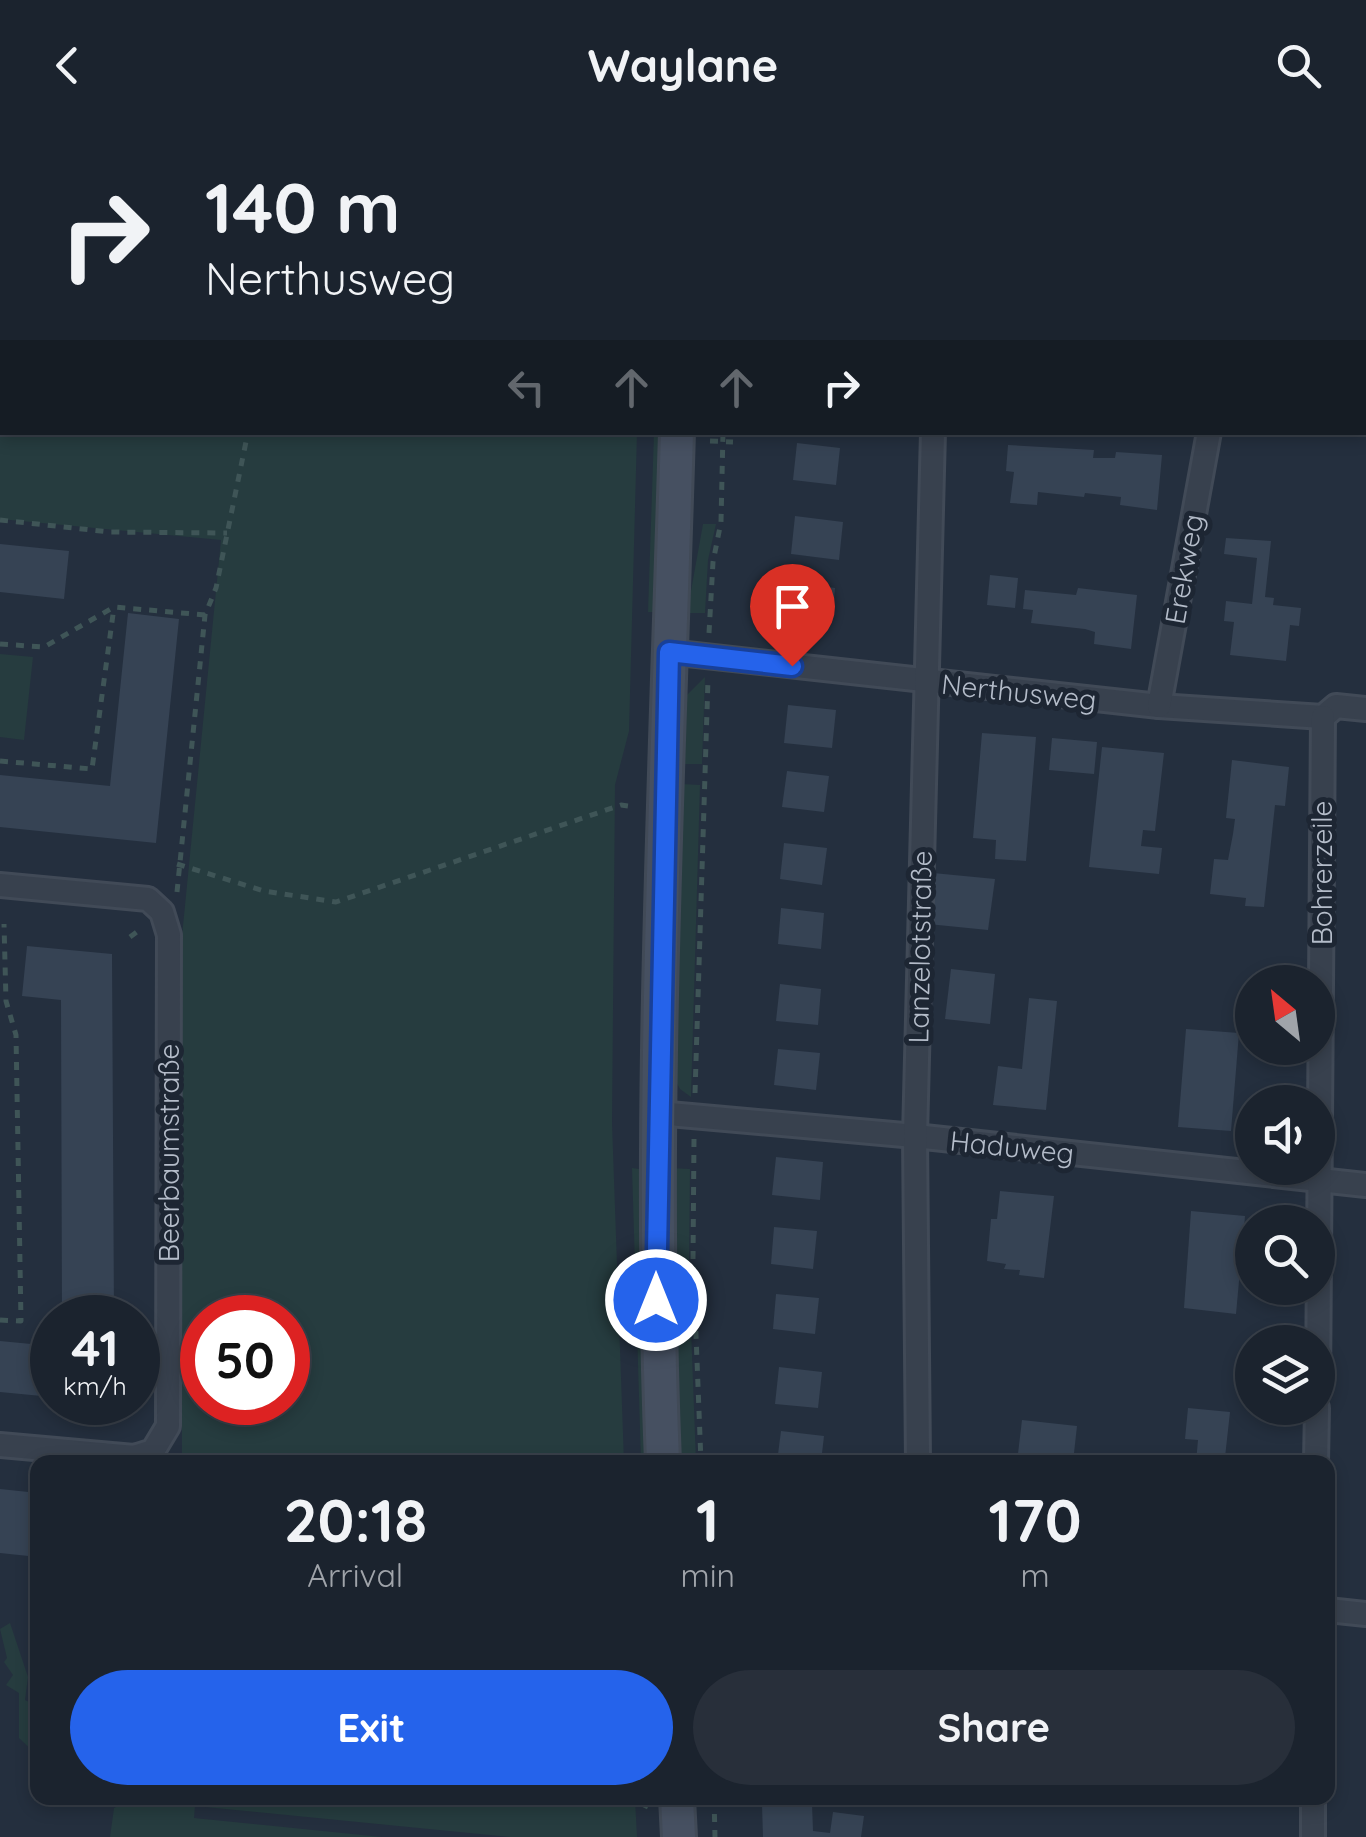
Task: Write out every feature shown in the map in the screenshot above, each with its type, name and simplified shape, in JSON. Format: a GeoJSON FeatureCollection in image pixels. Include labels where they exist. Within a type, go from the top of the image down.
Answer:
{"type":"FeatureCollection","features":[{"type":"Feature","properties":{"kind":"main road"},"geometry":{"type":"LineString","coordinates":[[663,1455],[656,1300],[658,1114],[677,435]]}},
{"type":"Feature","properties":{"kind":"main road"},"geometry":{"type":"LineString","coordinates":[[664,1805],[679,1837]]}},
{"type":"Feature","properties":{"kind":"street","name":"Lanzelotstraße"},"geometry":{"type":"LineString","coordinates":[[918,1455],[916,1136],[933,435]]}},
{"type":"Feature","properties":{"kind":"street","name":"Erekweg"},"geometry":{"type":"LineString","coordinates":[[1159,706],[1208,435]]}},
{"type":"Feature","properties":{"kind":"street","name":"Nerthusweg"},"geometry":{"type":"LineString","coordinates":[[669,652],[1159,706],[1323,717],[1336,706],[1366,709]]}},
{"type":"Feature","properties":{"kind":"street","name":"Bohrerzeile"},"geometry":{"type":"LineString","coordinates":[[1321,1085],[1323,717]]}},
{"type":"Feature","properties":{"kind":"street","name":"Beerbaumstraße"},"geometry":{"type":"LineString","coordinates":[[0,885],[148,899],[162,912],[169,935],[168,1426],[153,1451],[140,1455]]}},
{"type":"Feature","properties":{"kind":"street","name":"Haduweg"},"geometry":{"type":"LineString","coordinates":[[658,1114],[916,1136],[1235,1171]]}},
{"type":"Feature","properties":{"kind":"street","name":"Haduweg"},"geometry":{"type":"LineString","coordinates":[[1335,1182],[1366,1185]]}},
{"type":"Feature","properties":{"kind":"street","name":"Bohrerzeile"},"geometry":{"type":"LineString","coordinates":[[1319,1325],[1321,1185]]}},
{"type":"Feature","properties":{"kind":"street"},"geometry":{"type":"LineString","coordinates":[[1316,1455],[1317,1425]]}},
{"type":"Feature","properties":{"kind":"street","name":"Beerbaumstraße"},"geometry":{"type":"LineString","coordinates":[[0,1446],[110,1455]]}},
{"type":"Feature","properties":{"kind":"street"},"geometry":{"type":"LineString","coordinates":[[1335,1611],[1366,1614]]}},
{"type":"Feature","properties":{"kind":"street"},"geometry":{"type":"LineString","coordinates":[[1313,1837],[1314,1805]]}},
{"type":"Feature","properties":{"kind":"path"},"geometry":{"type":"LineString","coordinates":[[247,435],[216,588],[205,615],[177,864],[264,892],[336,902],[621,805],[628,806]]}},
{"type":"Feature","properties":{"kind":"path"},"geometry":{"type":"LineString","coordinates":[[701,1455],[693,1258],[695,1118],[709,656],[713,562],[721,522],[723,435]]}},
{"type":"Feature","properties":{"kind":"path"},"geometry":{"type":"LineString","coordinates":[[710,442],[733,442]]}},
{"type":"Feature","properties":{"kind":"path"},"geometry":{"type":"LineString","coordinates":[[0,520],[110,532],[227,533]]}},
{"type":"Feature","properties":{"kind":"path"},"geometry":{"type":"LineString","coordinates":[[0,644],[44,647],[114,607],[205,615]]}},
{"type":"Feature","properties":{"kind":"path"},"geometry":{"type":"LineString","coordinates":[[0,761],[92,769],[114,607]]}},
{"type":"Feature","properties":{"kind":"path"},"geometry":{"type":"LineString","coordinates":[[0,1320],[21,1321],[16,1036],[6,1000],[4,924]]}},
{"type":"Feature","properties":{"kind":"path"},"geometry":{"type":"LineString","coordinates":[[714,1805],[716,1837]]}},
{"type":"Feature","properties":{"kind":"green space"},"geometry":{"type":"Polygon","coordinates":[[[0,435],[637,435],[629,731],[615,785],[612,1123],[624,1455],[182,1455],[182,1425],[310,1425],[310,1295],[182,1295],[182,936],[221,540],[0,519],[0,435]]]}},
{"type":"Feature","properties":{"kind":"green space"},"geometry":{"type":"Polygon","coordinates":[[[654,435],[661,435],[656,612],[648,612],[654,435]]]}},
{"type":"Feature","properties":{"kind":"green space"},"geometry":{"type":"Polygon","coordinates":[[[703,524],[716,524],[708,560],[705,613],[687,613],[703,524]]]}},
{"type":"Feature","properties":{"kind":"green space"},"geometry":{"type":"Polygon","coordinates":[[[0,654],[33,657],[24,740],[0,737],[0,654]]]}},
{"type":"Feature","properties":{"kind":"green space"},"geometry":{"type":"Polygon","coordinates":[[[705,677],[702,764],[683,764],[686,696],[705,677]]]}},
{"type":"Feature","properties":{"kind":"green space"},"geometry":{"type":"Polygon","coordinates":[[[681,784],[700,785],[691,1097],[680,1089],[672,1074],[681,784]]]}},
{"type":"Feature","properties":{"kind":"green space"},"geometry":{"type":"Polygon","coordinates":[[[632,1168],[639,1169],[647,1455],[641,1455],[632,1168]]]}},
{"type":"Feature","properties":{"kind":"green space"},"geometry":{"type":"Polygon","coordinates":[[[669,1168],[690,1169],[689,1274],[696,1455],[676,1455],[669,1168]]]}},
{"type":"Feature","properties":{"kind":"green space"},"geometry":{"type":"Polygon","coordinates":[[[10,1623],[28,1677],[25,1700],[30,1702],[30,1748],[19,1738],[19,1693],[6,1685],[13,1675],[4,1662],[7,1658],[0,1629],[10,1623]]]}},
{"type":"Feature","properties":{"kind":"green space"},"geometry":{"type":"Polygon","coordinates":[[[121,1805],[635,1805],[637,1837],[510,1837],[195,1806],[194,1818],[382,1837],[110,1837],[114,1808],[121,1805]]]}},
{"type":"Feature","properties":{"kind":"building"},"geometry":{"type":"Polygon","coordinates":[[[797,443],[840,448],[836,485],[793,480],[797,443]]]}},
{"type":"Feature","properties":{"kind":"building"},"geometry":{"type":"Polygon","coordinates":[[[1008,445],[1094,450],[1093,458],[1115,458],[1116,452],[1162,455],[1157,510],[1120,505],[1121,497],[1085,493],[1084,497],[1038,492],[1037,505],[1010,503],[1014,472],[1006,471],[1008,445]]]}},
{"type":"Feature","properties":{"kind":"building"},"geometry":{"type":"Polygon","coordinates":[[[795,516],[843,522],[839,560],[791,554],[795,516]]]}},
{"type":"Feature","properties":{"kind":"building"},"geometry":{"type":"Polygon","coordinates":[[[1226,538],[1271,541],[1265,597],[1274,598],[1273,605],[1301,608],[1299,626],[1290,625],[1286,661],[1230,655],[1234,622],[1224,621],[1226,601],[1252,604],[1257,558],[1224,554],[1226,538]]]}},
{"type":"Feature","properties":{"kind":"building"},"geometry":{"type":"Polygon","coordinates":[[[0,544],[69,551],[64,599],[0,592],[0,544]]]}},
{"type":"Feature","properties":{"kind":"building"},"geometry":{"type":"Polygon","coordinates":[[[990,575],[1018,578],[1015,608],[987,605],[990,575]]]}},
{"type":"Feature","properties":{"kind":"building"},"geometry":{"type":"Polygon","coordinates":[[[793,582],[835,588],[832,623],[789,619],[793,582]]]}},
{"type":"Feature","properties":{"kind":"building"},"geometry":{"type":"Polygon","coordinates":[[[1078,588],[1137,595],[1131,649],[1094,644],[1095,632],[1085,629],[1031,623],[1033,610],[1023,609],[1025,590],[1076,595],[1078,588]]]}},
{"type":"Feature","properties":{"kind":"building"},"geometry":{"type":"Polygon","coordinates":[[[128,613],[179,619],[156,843],[0,827],[0,775],[110,786],[128,613]]]}},
{"type":"Feature","properties":{"kind":"building"},"geometry":{"type":"Polygon","coordinates":[[[788,705],[836,710],[832,748],[784,743],[788,705]]]}},
{"type":"Feature","properties":{"kind":"building"},"geometry":{"type":"Polygon","coordinates":[[[982,733],[1036,737],[1026,861],[995,859],[996,840],[973,838],[982,733]]]}},
{"type":"Feature","properties":{"kind":"building"},"geometry":{"type":"Polygon","coordinates":[[[1052,738],[1097,742],[1094,774],[1049,770],[1052,738]]]}},
{"type":"Feature","properties":{"kind":"building"},"geometry":{"type":"Polygon","coordinates":[[[1102,747],[1164,753],[1155,831],[1143,830],[1141,846],[1162,848],[1159,874],[1089,867],[1102,747]]]}},
{"type":"Feature","properties":{"kind":"building"},"geometry":{"type":"Polygon","coordinates":[[[1232,760],[1289,767],[1285,806],[1275,805],[1264,907],[1245,906],[1246,898],[1210,894],[1214,859],[1228,860],[1233,834],[1235,819],[1226,818],[1232,760]]]}},
{"type":"Feature","properties":{"kind":"building"},"geometry":{"type":"Polygon","coordinates":[[[787,771],[829,776],[824,812],[782,807],[787,771]]]}},
{"type":"Feature","properties":{"kind":"building"},"geometry":{"type":"Polygon","coordinates":[[[784,843],[827,848],[822,885],[780,879],[784,843]]]}},
{"type":"Feature","properties":{"kind":"building"},"geometry":{"type":"Polygon","coordinates":[[[933,873],[995,879],[988,930],[928,924],[933,873]]]}},
{"type":"Feature","properties":{"kind":"building"},"geometry":{"type":"Polygon","coordinates":[[[781,908],[824,913],[821,949],[778,944],[781,908]]]}},
{"type":"Feature","properties":{"kind":"building"},"geometry":{"type":"Polygon","coordinates":[[[27,946],[112,954],[114,1295],[62,1295],[61,1000],[22,996],[27,946]]]}},
{"type":"Feature","properties":{"kind":"building"},"geometry":{"type":"Polygon","coordinates":[[[951,969],[995,974],[990,1024],[945,1019],[951,969]]]}},
{"type":"Feature","properties":{"kind":"building"},"geometry":{"type":"Polygon","coordinates":[[[780,984],[821,989],[818,1025],[776,1021],[780,984]]]}},
{"type":"Feature","properties":{"kind":"building"},"geometry":{"type":"Polygon","coordinates":[[[1029,998],[1057,1001],[1046,1110],[993,1105],[998,1066],[1022,1069],[1029,998]]]}},
{"type":"Feature","properties":{"kind":"building"},"geometry":{"type":"Polygon","coordinates":[[[1186,1029],[1235,1033],[1231,1131],[1178,1127],[1186,1029]]]}},
{"type":"Feature","properties":{"kind":"building"},"geometry":{"type":"Polygon","coordinates":[[[778,1049],[820,1053],[816,1090],[774,1085],[778,1049]]]}},
{"type":"Feature","properties":{"kind":"building"},"geometry":{"type":"Polygon","coordinates":[[[776,1157],[823,1162],[820,1200],[772,1195],[776,1157]]]}},
{"type":"Feature","properties":{"kind":"building"},"geometry":{"type":"Polygon","coordinates":[[[1000,1191],[1054,1196],[1044,1278],[1019,1275],[1020,1270],[1004,1269],[1006,1264],[987,1261],[991,1219],[997,1219],[1000,1191]]]}},
{"type":"Feature","properties":{"kind":"building"},"geometry":{"type":"Polygon","coordinates":[[[1191,1211],[1235,1215],[1236,1314],[1184,1308],[1191,1211]]]}},
{"type":"Feature","properties":{"kind":"building"},"geometry":{"type":"Polygon","coordinates":[[[774,1227],[817,1231],[813,1269],[771,1264],[774,1227]]]}},
{"type":"Feature","properties":{"kind":"building"},"geometry":{"type":"Polygon","coordinates":[[[776,1294],[819,1298],[815,1334],[773,1329],[776,1294]]]}},
{"type":"Feature","properties":{"kind":"building"},"geometry":{"type":"Polygon","coordinates":[[[0,1341],[30,1344],[30,1395],[0,1392],[0,1341]]]}},
{"type":"Feature","properties":{"kind":"building"},"geometry":{"type":"Polygon","coordinates":[[[779,1367],[822,1372],[818,1408],[775,1404],[779,1367]]]}},
{"type":"Feature","properties":{"kind":"building"},"geometry":{"type":"Polygon","coordinates":[[[1188,1408],[1230,1412],[1225,1455],[1197,1455],[1198,1440],[1185,1439],[1188,1408]]]}},
{"type":"Feature","properties":{"kind":"building"},"geometry":{"type":"Polygon","coordinates":[[[1022,1420],[1077,1426],[1074,1455],[1018,1455],[1022,1420]]]}},
{"type":"Feature","properties":{"kind":"building"},"geometry":{"type":"Polygon","coordinates":[[[781,1431],[824,1436],[822,1455],[778,1455],[781,1431]]]}},
{"type":"Feature","properties":{"kind":"building"},"geometry":{"type":"Polygon","coordinates":[[[0,1489],[30,1492],[30,1556],[0,1553],[0,1489]]]}},
{"type":"Feature","properties":{"kind":"building"},"geometry":{"type":"Polygon","coordinates":[[[762,1805],[812,1805],[813,1831],[830,1833],[833,1812],[864,1816],[861,1837],[763,1837],[762,1805]]]}},
{"type":"Feature","properties":{"kind":"route"},"geometry":{"type":"LineString","coordinates":[[656,1300],[669,652],[792,666]]}}]}
